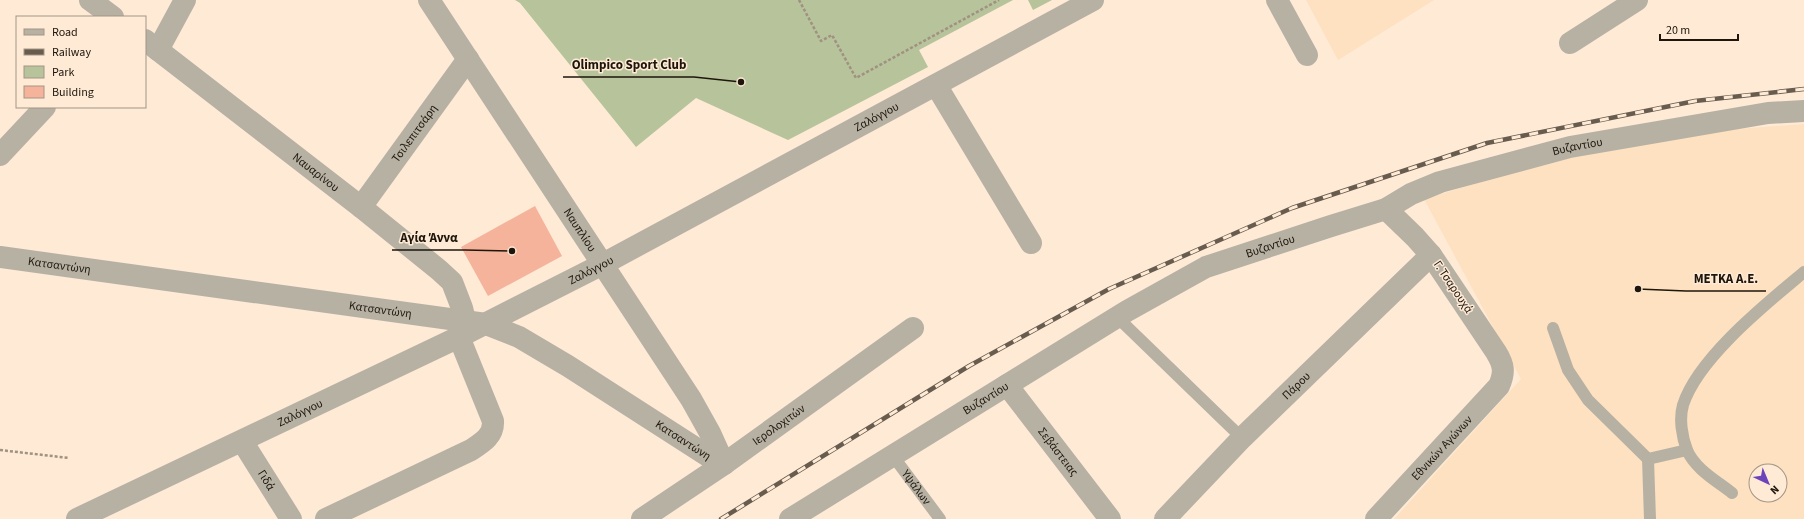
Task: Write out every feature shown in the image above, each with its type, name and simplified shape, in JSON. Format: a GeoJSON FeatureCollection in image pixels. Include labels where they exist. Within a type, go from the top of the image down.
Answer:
{"type":"FeatureCollection","features":[{"type":"Feature","properties":{"kind":"street"},"geometry":{"type":"LineString","coordinates":[[90,0],[112,16]]}},
{"type":"Feature","properties":{"kind":"street"},"geometry":{"type":"LineString","coordinates":[[151,45],[185,0]]}},
{"type":"Feature","properties":{"kind":"street","name":"Ναυπλίου"},"geometry":{"type":"LineString","coordinates":[[429,0],[691,399],[710,433],[724,464]]}},
{"type":"Feature","properties":{"kind":"street","name":"Ζαλόγγου"},"geometry":{"type":"LineString","coordinates":[[78,519],[242,440],[462,329],[486,324],[603,264],[1093,0]]}},
{"type":"Feature","properties":{"kind":"street"},"geometry":{"type":"LineString","coordinates":[[1277,0],[1307,55]]}},
{"type":"Feature","properties":{"kind":"street"},"geometry":{"type":"LineString","coordinates":[[1570,43],[1637,0]]}},
{"type":"Feature","properties":{"kind":"street","name":"Ναυαρίνου"},"geometry":{"type":"LineString","coordinates":[[151,45],[440,270],[452,282],[462,308],[462,329],[494,426],[486,440],[470,450],[326,519]]}},
{"type":"Feature","properties":{"kind":"street","name":"Τσιλεπιτσάρη"},"geometry":{"type":"LineString","coordinates":[[361,207],[468,59]]}},
{"type":"Feature","properties":{"kind":"street"},"geometry":{"type":"LineString","coordinates":[[936,85],[1031,243]]}},
{"type":"Feature","properties":{"kind":"street"},"geometry":{"type":"LineString","coordinates":[[0,155],[44,108]]}},
{"type":"Feature","properties":{"kind":"street","name":"Βυζαντίου"},"geometry":{"type":"LineString","coordinates":[[790,519],[1007,385],[1186,277],[1206,267],[1386,209],[1411,194],[1440,182],[1570,147],[1768,113],[1804,110]]}},
{"type":"Feature","properties":{"kind":"street","name":"Γ. Τσαρουχά"},"geometry":{"type":"LineString","coordinates":[[1386,209],[1416,237],[1431,255],[1504,365],[1504,375]]}},
{"type":"Feature","properties":{"kind":"street","name":"Πάρου"},"geometry":{"type":"LineString","coordinates":[[1165,519],[1242,438],[1431,255]]}},
{"type":"Feature","properties":{"kind":"street","name":"Κατσαντώνη"},"geometry":{"type":"LineString","coordinates":[[0,257],[383,311],[462,329]]}},
{"type":"Feature","properties":{"kind":"street","name":"Κατσαντώνη"},"geometry":{"type":"LineString","coordinates":[[486,324],[519,337],[568,366],[708,456],[724,464]]}},
{"type":"Feature","properties":{"kind":"street","name":"Ιερολοχιτών"},"geometry":{"type":"LineString","coordinates":[[642,519],[724,464],[912,328]]}},
{"type":"Feature","properties":{"kind":"street","name":"Εθνικών Αγώνων"},"geometry":{"type":"LineString","coordinates":[[1376,519],[1499,386],[1504,375]]}},
{"type":"Feature","properties":{"kind":"street","name":"Σεβάστειας"},"geometry":{"type":"LineString","coordinates":[[1007,385],[1110,519]]}},
{"type":"Feature","properties":{"kind":"street","name":"Γιδά"},"geometry":{"type":"LineString","coordinates":[[242,440],[291,519]]}},
{"type":"Feature","properties":{"kind":"lane"},"geometry":{"type":"LineString","coordinates":[[1732,493],[1696,464],[1687,450],[1682,429],[1683,406],[1692,383],[1721,348],[1804,272]]}},
{"type":"Feature","properties":{"kind":"lane"},"geometry":{"type":"LineString","coordinates":[[1118,318],[1242,438]]}},
{"type":"Feature","properties":{"kind":"lane"},"geometry":{"type":"LineString","coordinates":[[1553,328],[1568,370],[1588,400],[1648,459],[1650,519]]}},
{"type":"Feature","properties":{"kind":"lane"},"geometry":{"type":"LineString","coordinates":[[1648,459],[1687,450]]}},
{"type":"Feature","properties":{"kind":"lane","name":"Υψάλων"},"geometry":{"type":"LineString","coordinates":[[893,456],[940,519]]}},
{"type":"Feature","properties":{"kind":"path"},"geometry":{"type":"LineString","coordinates":[[799,0],[821,41],[832,35],[856,78],[1000,0]]}},
{"type":"Feature","properties":{"kind":"path"},"geometry":{"type":"LineString","coordinates":[[0,450],[70,458]]}},
{"type":"Feature","properties":{"kind":"shaded area"},"geometry":{"type":"Polygon","coordinates":[[[1306,0],[1434,0],[1338,60],[1306,0]]]}},
{"type":"Feature","properties":{"kind":"shaded area"},"geometry":{"type":"Polygon","coordinates":[[[1804,124],[1804,519],[1394,519],[1521,379],[1424,199],[1559,159],[1736,129],[1804,124]]]}},
{"type":"Feature","properties":{"kind":"green space"},"geometry":{"type":"Polygon","coordinates":[[[515,0],[1013,0],[919,50],[928,67],[788,140],[696,98],[636,147],[520,3],[515,0]]]}},
{"type":"Feature","properties":{"kind":"green space"},"geometry":{"type":"Polygon","coordinates":[[[1028,0],[1052,0],[1033,10],[1028,0]]]}},
{"type":"Feature","properties":{"kind":"building"},"geometry":{"type":"Polygon","coordinates":[[[535,206],[562,256],[488,296],[461,247],[535,206]]]}},
{"type":"Feature","properties":{"kind":"railway"},"geometry":{"type":"LineString","coordinates":[[721,519],[969,366],[1109,289],[1292,208],[1487,143],[1695,101],[1804,89]]}},
{"type":"Feature","properties":{"kind":"place","name":"Olimpico Sport Club"},"geometry":{"type":"Point","coordinates":[741,82]}},
{"type":"Feature","properties":{"kind":"place","name":"Αγία Άννα"},"geometry":{"type":"Point","coordinates":[512,251]}},
{"type":"Feature","properties":{"kind":"place","name":"ΜΕΤΚΑ Α.Ε."},"geometry":{"type":"Point","coordinates":[1638,289]}}]}
